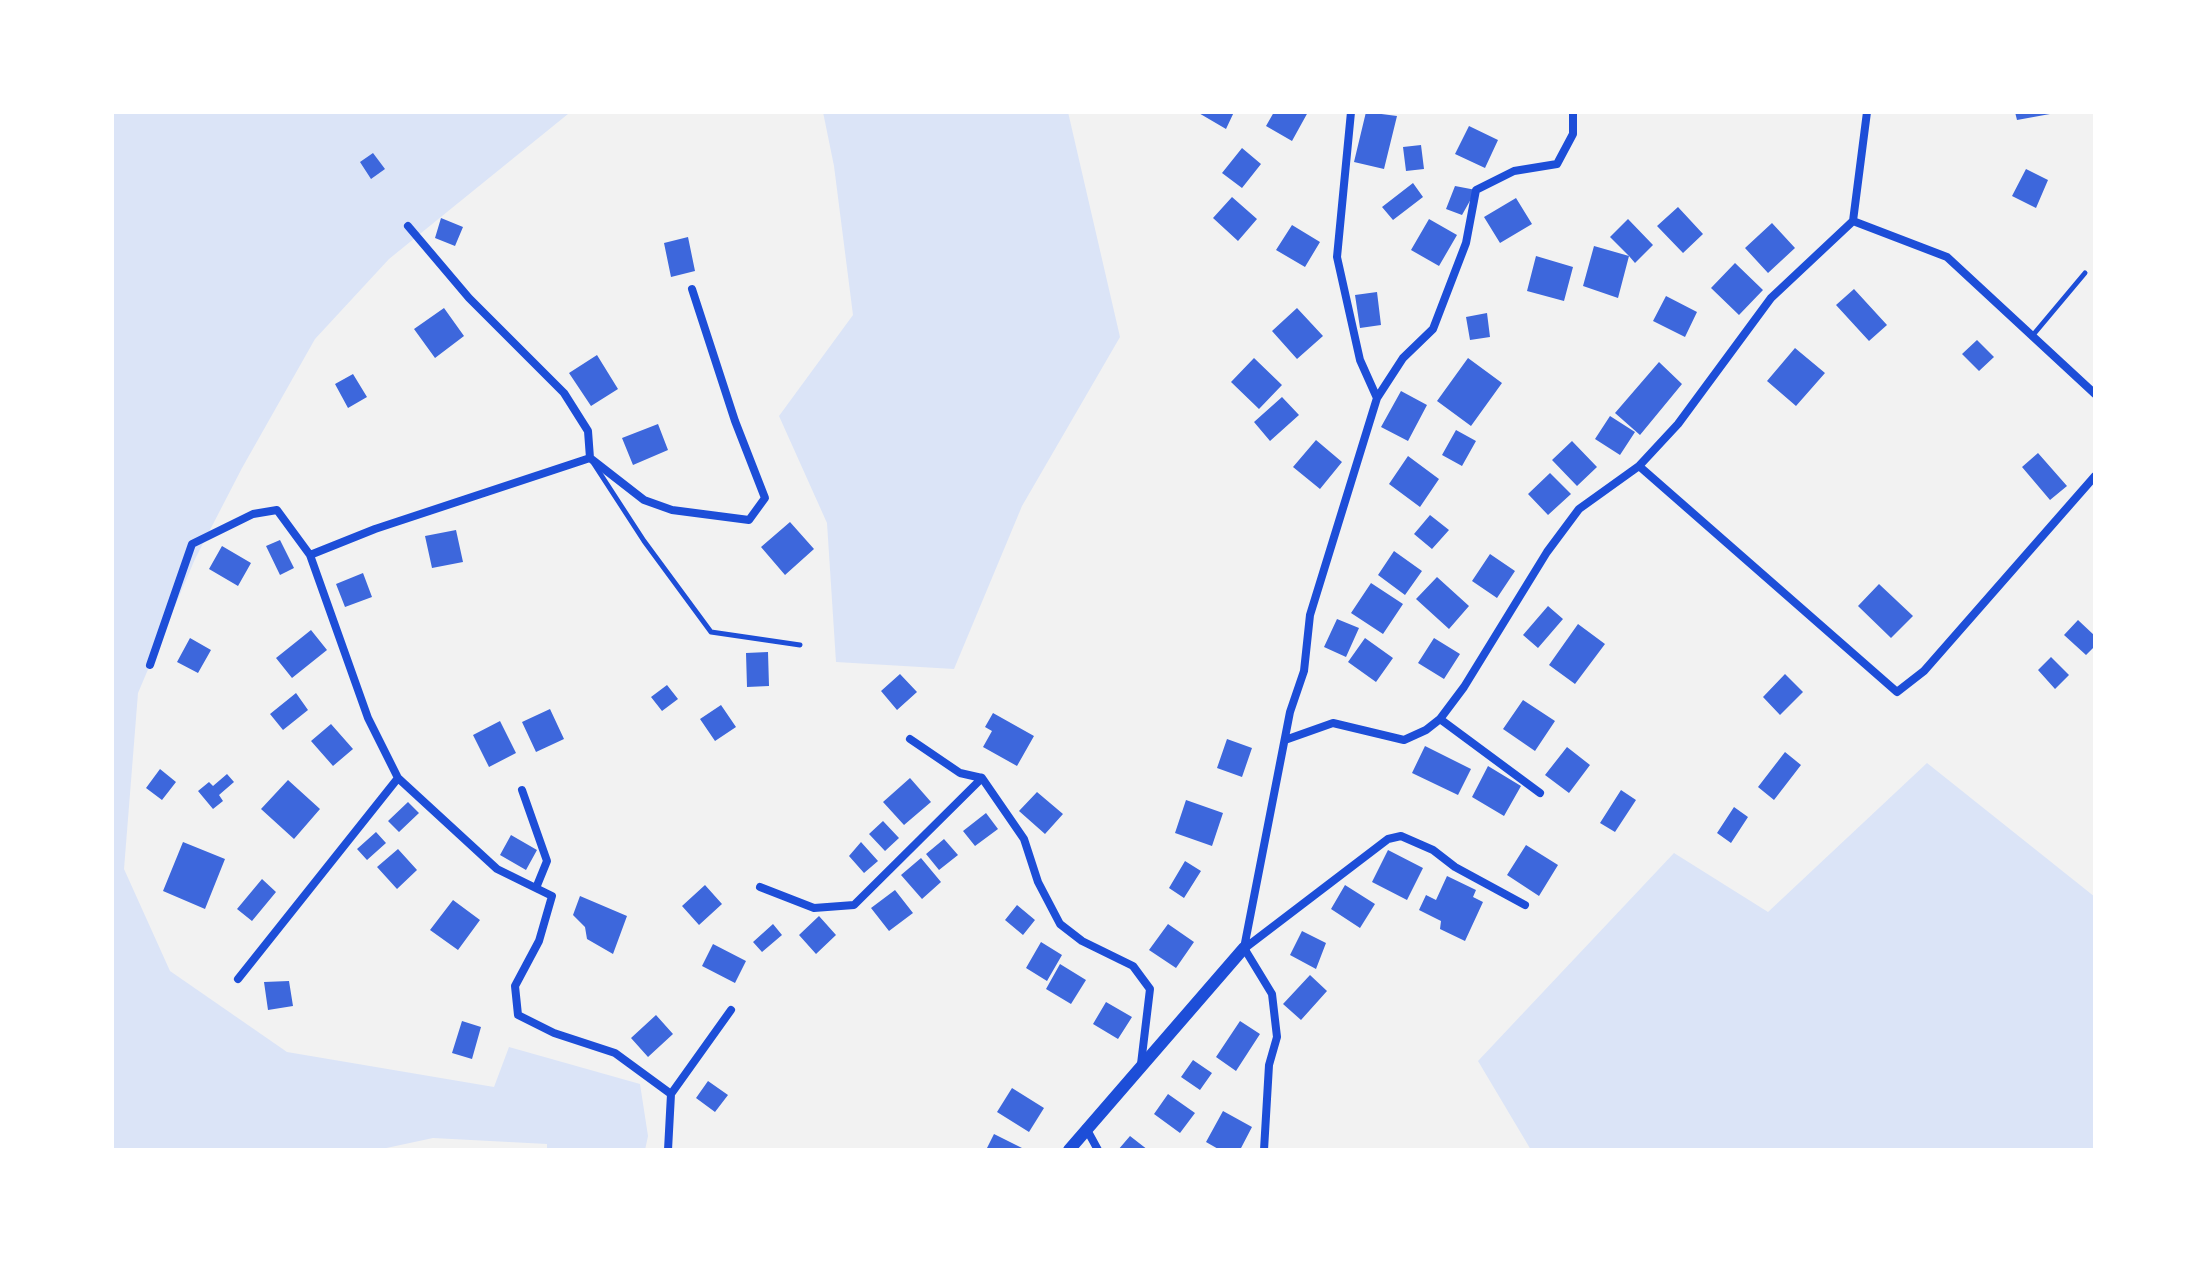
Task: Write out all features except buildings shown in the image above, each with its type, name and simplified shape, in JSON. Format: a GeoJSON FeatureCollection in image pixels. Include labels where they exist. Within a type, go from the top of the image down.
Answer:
{"type":"FeatureCollection","features":[{"type":"Feature","properties":{"kind":"street"},"geometry":{"type":"LineString","coordinates":[[1351,112],[1337,257],[1360,360],[1377,398]]}},
{"type":"Feature","properties":{"kind":"street"},"geometry":{"type":"LineString","coordinates":[[1264,1150],[1269,1065],[1277,1037],[1272,994],[1244,948],[1285,740],[1304,671],[1310,615],[1377,398],[1403,358],[1433,329],[1466,243],[1476,190],[1514,171],[1557,164],[1573,134],[1573,112]]}},
{"type":"Feature","properties":{"kind":"street"},"geometry":{"type":"LineString","coordinates":[[1285,740],[1333,723],[1404,740],[1440,719],[1464,687],[1547,552],[1579,509],[1639,466],[1678,424],[1771,298],[1853,221],[1867,112]]}},
{"type":"Feature","properties":{"kind":"street"},"geometry":{"type":"LineString","coordinates":[[1853,221],[1947,257],[2095,394]]}},
{"type":"Feature","properties":{"kind":"street"},"geometry":{"type":"LineString","coordinates":[[408,226],[469,298],[564,393],[588,431],[590,458],[644,500],[672,510],[749,520],[765,498],[735,421],[692,289]]}},
{"type":"Feature","properties":{"kind":"street"},"geometry":{"type":"LineString","coordinates":[[310,555],[375,529],[590,458]]}},
{"type":"Feature","properties":{"kind":"street"},"geometry":{"type":"LineString","coordinates":[[1639,466],[1897,692],[1924,671],[2095,476]]}},
{"type":"Feature","properties":{"kind":"street"},"geometry":{"type":"LineString","coordinates":[[150,665],[192,544],[253,514],[277,510],[310,555],[368,718],[398,778],[497,869],[552,896],[539,941],[515,986],[518,1015],[554,1033],[615,1053],[671,1094]]}},
{"type":"Feature","properties":{"kind":"street"},"geometry":{"type":"LineString","coordinates":[[1440,719],[1540,793]]}},
{"type":"Feature","properties":{"kind":"street"},"geometry":{"type":"LineString","coordinates":[[910,739],[960,773],[982,778],[1024,839],[1038,882],[1060,924],[1082,941],[1133,966],[1150,989],[1141,1065]]}},
{"type":"Feature","properties":{"kind":"street"},"geometry":{"type":"LineString","coordinates":[[238,979],[398,778]]}},
{"type":"Feature","properties":{"kind":"street"},"geometry":{"type":"LineString","coordinates":[[760,887],[814,908],[854,905],[982,778]]}},
{"type":"Feature","properties":{"kind":"street"},"geometry":{"type":"LineString","coordinates":[[522,790],[547,861],[536,888]]}},
{"type":"Feature","properties":{"kind":"street"},"geometry":{"type":"LineString","coordinates":[[1069,1150],[1244,948],[1388,839],[1401,836],[1433,850],[1455,867],[1525,905]]}},
{"type":"Feature","properties":{"kind":"street"},"geometry":{"type":"LineString","coordinates":[[668,1150],[671,1094],[731,1010]]}},
{"type":"Feature","properties":{"kind":"street"},"geometry":{"type":"LineString","coordinates":[[1086,1128],[1098,1150]]}},
{"type":"Feature","properties":{"kind":"lane"},"geometry":{"type":"LineString","coordinates":[[2033,335],[2085,273]]}},
{"type":"Feature","properties":{"kind":"lane"},"geometry":{"type":"LineString","coordinates":[[590,458],[644,541],[711,632],[800,645]]}},
{"type":"Feature","properties":{"kind":"shaded area"},"geometry":{"type":"Polygon","coordinates":[[[112,112],[568,114],[389,259],[315,339],[195,559],[138,693],[124,869],[170,971],[287,1052],[494,1087],[509,1047],[640,1084],[648,1136],[645,1150],[547,1150],[547,1144],[433,1138],[377,1150],[112,1150],[112,112]]]}},
{"type":"Feature","properties":{"kind":"shaded area"},"geometry":{"type":"Polygon","coordinates":[[[823,112],[1068,112],[1120,337],[1022,506],[954,669],[836,662],[827,523],[779,416],[853,315],[834,166],[823,112]]]}},
{"type":"Feature","properties":{"kind":"shaded area"},"geometry":{"type":"Polygon","coordinates":[[[1927,763],[2095,897],[2095,1150],[1531,1150],[1478,1061],[1674,853],[1768,912],[1927,763]]]}}]}
